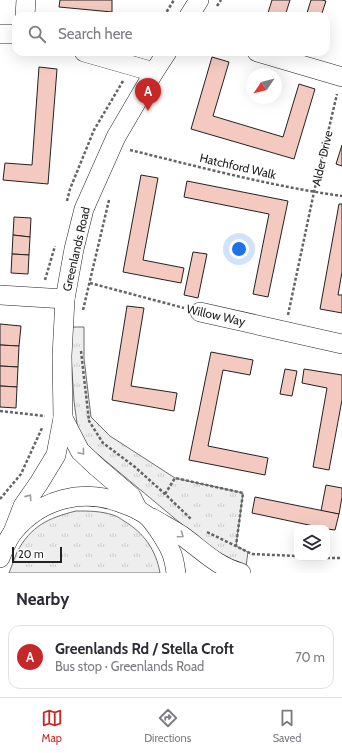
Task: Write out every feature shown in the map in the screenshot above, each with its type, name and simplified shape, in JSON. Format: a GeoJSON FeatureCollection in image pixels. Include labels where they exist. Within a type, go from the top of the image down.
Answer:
{"type":"FeatureCollection","features":[{"type":"Feature","properties":{"kind":"street"},"geometry":{"type":"LineString","coordinates":[[25,12],[26,0]]}},
{"type":"Feature","properties":{"kind":"street"},"geometry":{"type":"LineString","coordinates":[[192,12],[199,0]]}},
{"type":"Feature","properties":{"kind":"street"},"geometry":{"type":"LineString","coordinates":[[0,34],[12,34]]}},
{"type":"Feature","properties":{"kind":"street"},"geometry":{"type":"LineString","coordinates":[[98,56],[154,72]]}},
{"type":"Feature","properties":{"kind":"street","name":"Greenlands Road"},"geometry":{"type":"LineString","coordinates":[[13,532],[23,506],[56,455],[54,417],[62,356],[65,299],[74,249],[84,209],[116,137],[164,56]]}},
{"type":"Feature","properties":{"kind":"street"},"geometry":{"type":"LineString","coordinates":[[271,56],[342,77]]}},
{"type":"Feature","properties":{"kind":"street"},"geometry":{"type":"LineString","coordinates":[[0,295],[65,299]]}},
{"type":"Feature","properties":{"kind":"street","name":"Willow Way"},"geometry":{"type":"LineString","coordinates":[[200,312],[342,344]]}},
{"type":"Feature","properties":{"kind":"street","name":"Greenlands Road"},"geometry":{"type":"LineString","coordinates":[[54,417],[80,451],[131,496],[160,533],[172,553],[176,573]]}},
{"type":"Feature","properties":{"kind":"street"},"geometry":{"type":"LineString","coordinates":[[0,558],[5,545],[13,532],[25,519],[38,510],[57,501],[71,497],[93,496],[112,500],[143,513],[180,534],[217,563],[232,571],[241,573]]}},
{"type":"Feature","properties":{"kind":"path"},"geometry":{"type":"LineString","coordinates":[[166,12],[174,0]]}},
{"type":"Feature","properties":{"kind":"path","name":"Alder Drive"},"geometry":{"type":"LineString","coordinates":[[285,331],[314,192],[342,77]]}},
{"type":"Feature","properties":{"kind":"path"},"geometry":{"type":"LineString","coordinates":[[127,156],[134,144]]}},
{"type":"Feature","properties":{"kind":"path","name":"Hatchford Walk"},"geometry":{"type":"LineString","coordinates":[[130,150],[261,182],[342,196]]}},
{"type":"Feature","properties":{"kind":"path"},"geometry":{"type":"LineString","coordinates":[[82,314],[110,195]]}},
{"type":"Feature","properties":{"kind":"path","name":"Willow Way"},"geometry":{"type":"LineString","coordinates":[[90,283],[200,312]]}},
{"type":"Feature","properties":{"kind":"path"},"geometry":{"type":"LineString","coordinates":[[81,344],[89,421],[103,443],[136,467],[195,523]]}},
{"type":"Feature","properties":{"kind":"path"},"geometry":{"type":"LineString","coordinates":[[0,411],[89,421]]}},
{"type":"Feature","properties":{"kind":"path"},"geometry":{"type":"LineString","coordinates":[[0,499],[21,474],[42,429],[54,417]]}},
{"type":"Feature","properties":{"kind":"path"},"geometry":{"type":"LineString","coordinates":[[165,494],[175,478],[243,493],[236,546]]}},
{"type":"Feature","properties":{"kind":"path"},"geometry":{"type":"LineString","coordinates":[[207,532],[252,554],[294,556]]}},
{"type":"Feature","properties":{"kind":"path"},"geometry":{"type":"LineString","coordinates":[[330,558],[342,558]]}},
{"type":"Feature","properties":{"kind":"green space"},"geometry":{"type":"Polygon","coordinates":[[[71,327],[84,327],[84,358],[91,417],[110,436],[175,478],[243,493],[236,546],[248,552],[246,566],[221,557],[89,447],[78,431],[74,401],[71,327]]]}},
{"type":"Feature","properties":{"kind":"green space"},"geometry":{"type":"Polygon","coordinates":[[[76,511],[108,514],[117,517],[138,531],[148,543],[156,557],[160,573],[9,573],[22,543],[34,529],[49,520],[76,511]]]}},
{"type":"Feature","properties":{"kind":"building"},"geometry":{"type":"Polygon","coordinates":[[[60,0],[112,0],[112,12],[59,7],[60,0]]]}},
{"type":"Feature","properties":{"kind":"building"},"geometry":{"type":"Polygon","coordinates":[[[272,0],[290,0],[286,12],[268,12],[272,0]]]}},
{"type":"Feature","properties":{"kind":"building"},"geometry":{"type":"Polygon","coordinates":[[[311,0],[326,1],[322,12],[307,12],[311,0]]]}},
{"type":"Feature","properties":{"kind":"building"},"geometry":{"type":"Polygon","coordinates":[[[212,57],[229,62],[213,116],[283,137],[299,84],[315,89],[294,159],[191,129],[212,57]]]}},
{"type":"Feature","properties":{"kind":"building"},"geometry":{"type":"Polygon","coordinates":[[[39,67],[57,69],[48,184],[3,180],[5,163],[32,165],[39,67]]]}},
{"type":"Feature","properties":{"kind":"building"},"geometry":{"type":"Polygon","coordinates":[[[342,145],[342,166],[336,164],[342,145]]]}},
{"type":"Feature","properties":{"kind":"building"},"geometry":{"type":"Polygon","coordinates":[[[141,175],[158,178],[143,260],[184,268],[181,283],[123,272],[141,175]]]}},
{"type":"Feature","properties":{"kind":"building"},"geometry":{"type":"Polygon","coordinates":[[[187,181],[288,201],[268,297],[253,294],[269,214],[184,197],[187,181]]]}},
{"type":"Feature","properties":{"kind":"building"},"geometry":{"type":"Polygon","coordinates":[[[339,204],[342,204],[342,272],[338,295],[342,295],[342,313],[320,309],[339,204]]]}},
{"type":"Feature","properties":{"kind":"building"},"geometry":{"type":"Polygon","coordinates":[[[14,217],[31,218],[30,237],[13,235],[14,217]]]}},
{"type":"Feature","properties":{"kind":"building"},"geometry":{"type":"Polygon","coordinates":[[[13,235],[30,237],[29,255],[12,254],[13,235]]]}},
{"type":"Feature","properties":{"kind":"building"},"geometry":{"type":"Polygon","coordinates":[[[193,252],[207,254],[198,298],[184,295],[193,252]]]}},
{"type":"Feature","properties":{"kind":"building"},"geometry":{"type":"Polygon","coordinates":[[[12,254],[29,255],[28,274],[11,273],[12,254]]]}},
{"type":"Feature","properties":{"kind":"building"},"geometry":{"type":"Polygon","coordinates":[[[127,306],[144,308],[131,386],[177,393],[174,411],[112,400],[127,306]]]}},
{"type":"Feature","properties":{"kind":"building"},"geometry":{"type":"Polygon","coordinates":[[[0,324],[21,326],[19,346],[0,345],[0,324]]]}},
{"type":"Feature","properties":{"kind":"building"},"geometry":{"type":"Polygon","coordinates":[[[0,345],[19,346],[18,367],[0,366],[0,345]]]}},
{"type":"Feature","properties":{"kind":"building"},"geometry":{"type":"Polygon","coordinates":[[[211,352],[253,360],[250,375],[223,370],[208,446],[268,458],[265,475],[189,460],[211,352]]]}},
{"type":"Feature","properties":{"kind":"building"},"geometry":{"type":"Polygon","coordinates":[[[0,366],[18,367],[17,387],[0,386],[0,366]]]}},
{"type":"Feature","properties":{"kind":"building"},"geometry":{"type":"Polygon","coordinates":[[[285,369],[297,371],[292,396],[280,394],[285,369]]]}},
{"type":"Feature","properties":{"kind":"building"},"geometry":{"type":"Polygon","coordinates":[[[304,369],[342,375],[342,400],[329,470],[313,467],[327,388],[302,383],[304,369]]]}},
{"type":"Feature","properties":{"kind":"building"},"geometry":{"type":"Polygon","coordinates":[[[0,386],[17,387],[16,408],[0,407],[0,386]]]}},
{"type":"Feature","properties":{"kind":"building"},"geometry":{"type":"Polygon","coordinates":[[[326,485],[342,488],[339,514],[321,511],[326,485]]]}},
{"type":"Feature","properties":{"kind":"building"},"geometry":{"type":"Polygon","coordinates":[[[255,497],[339,514],[335,530],[330,529],[330,525],[309,525],[252,513],[255,497]]]}},
{"type":"Feature","properties":{"kind":"place","name":"Greenlands Rd / Stella Croft"},"geometry":{"type":"Point","coordinates":[148,111]}}]}
